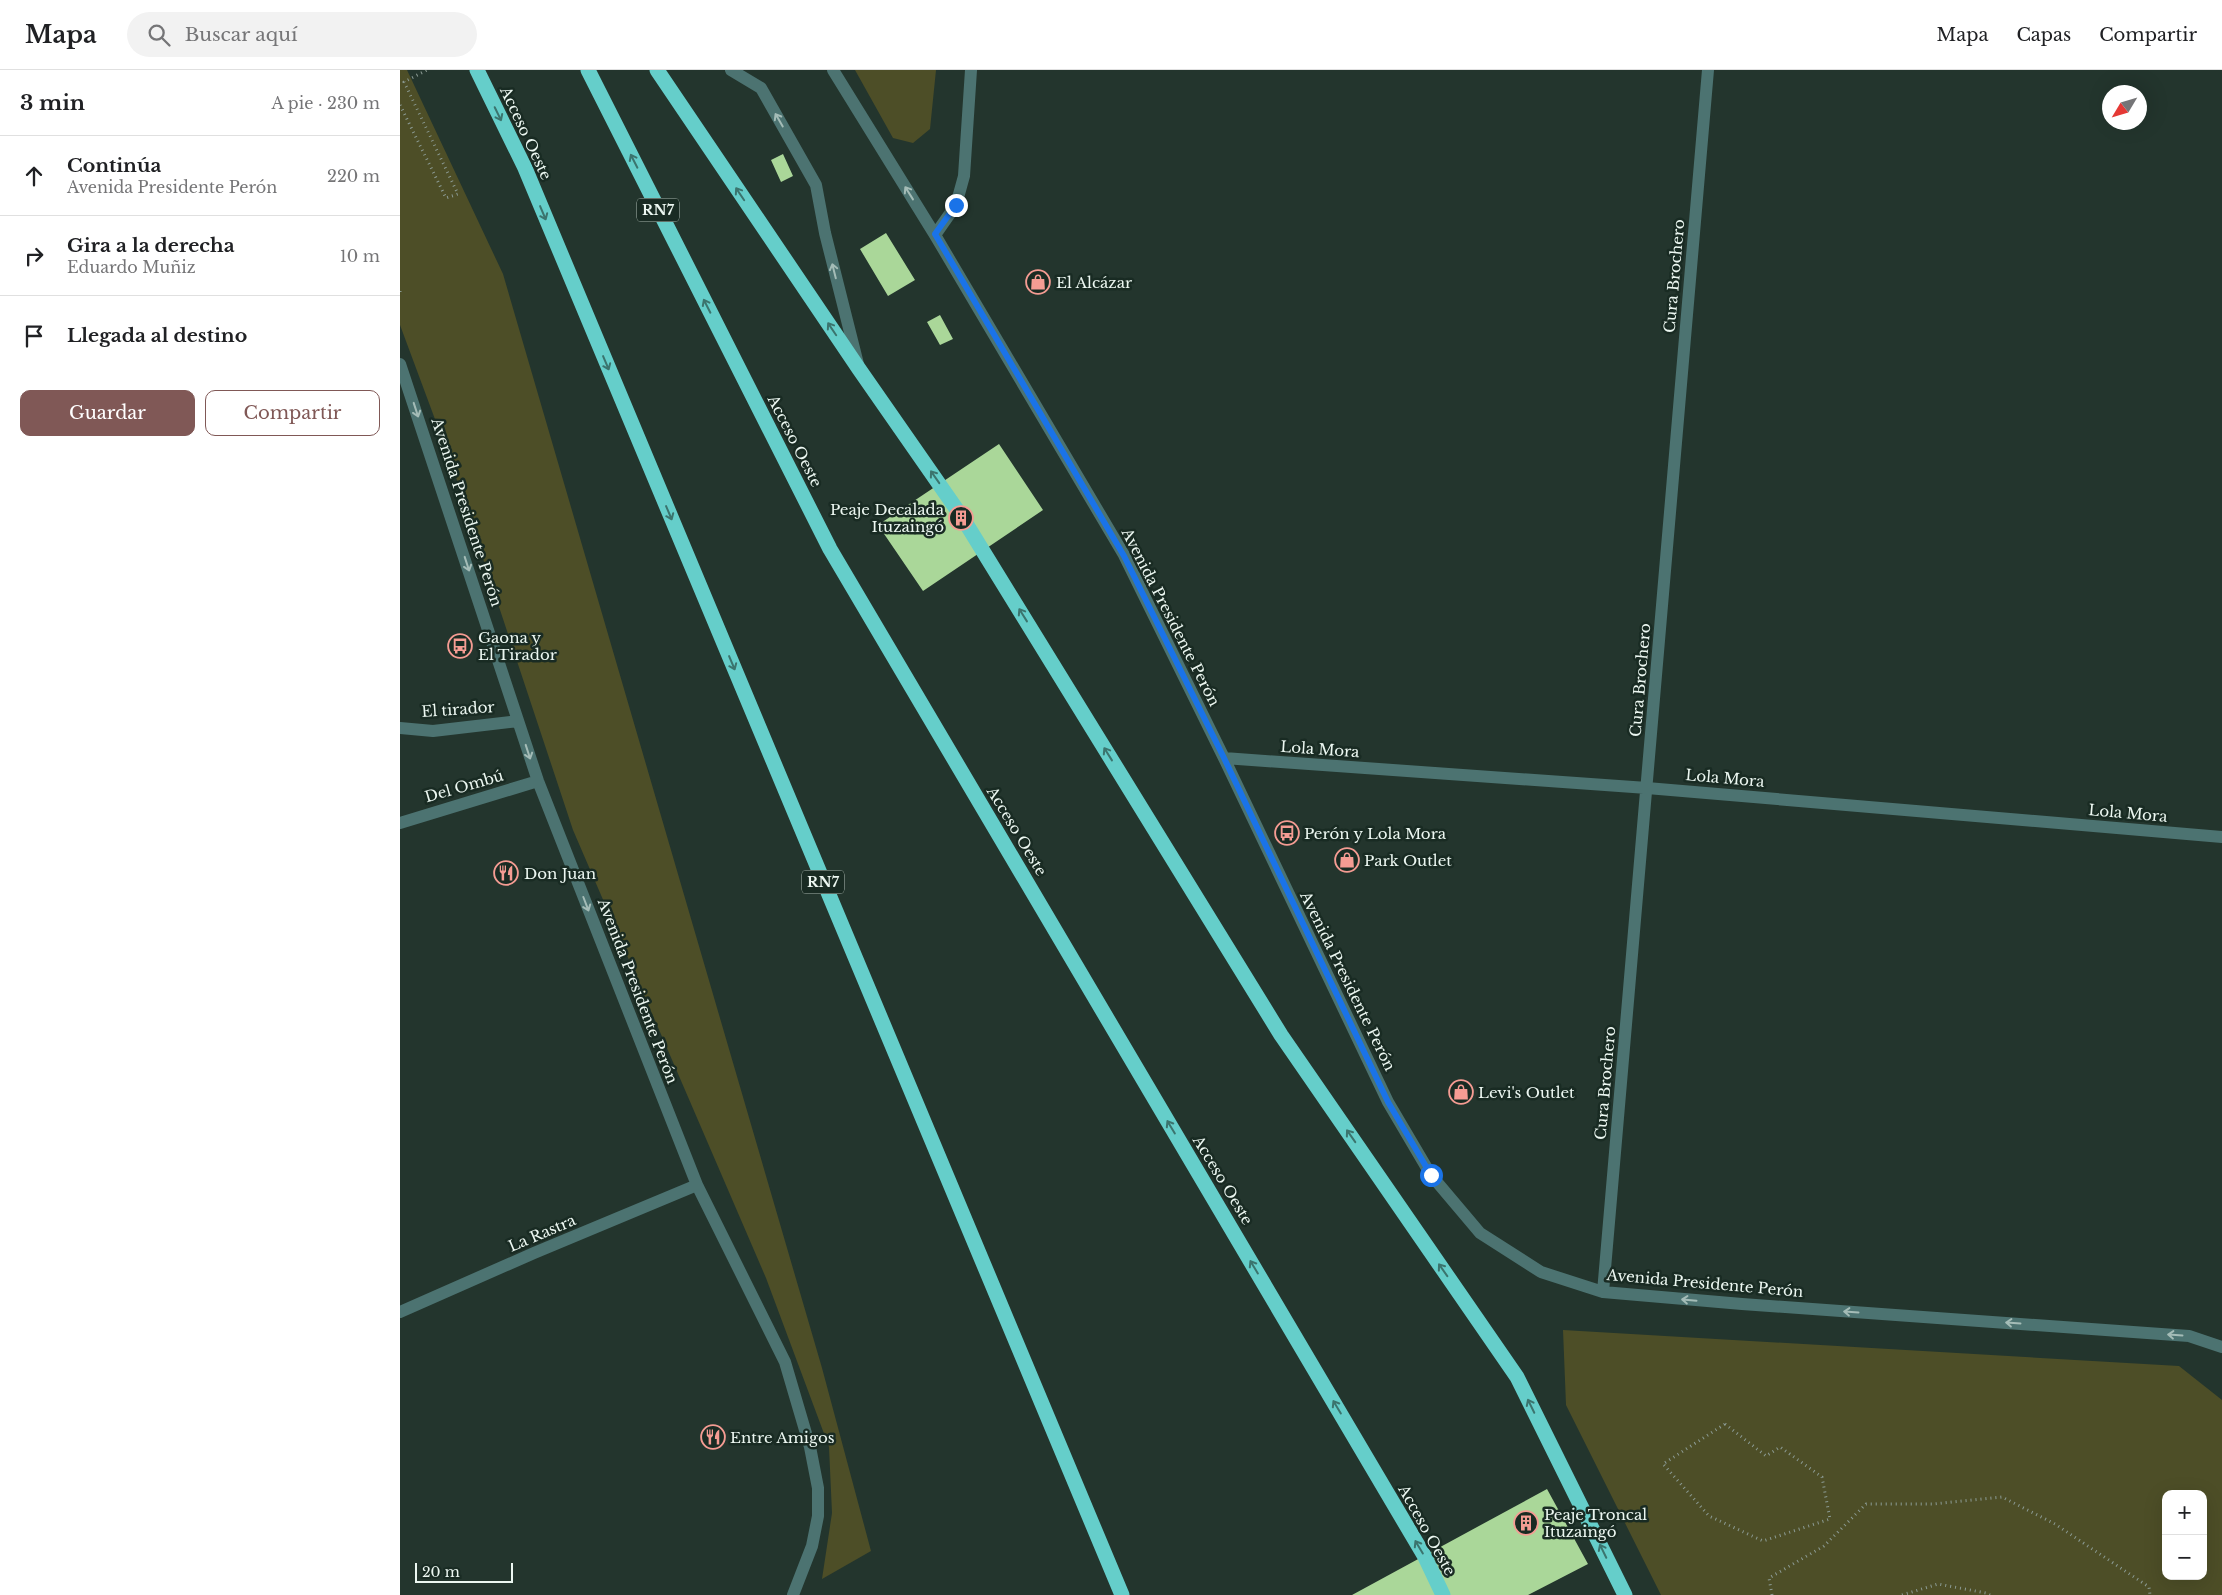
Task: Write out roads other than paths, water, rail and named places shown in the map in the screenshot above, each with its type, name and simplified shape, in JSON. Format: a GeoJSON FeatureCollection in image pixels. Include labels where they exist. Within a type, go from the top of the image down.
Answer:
{"type":"FeatureCollection","features":[{"type":"Feature","properties":{"kind":"highway","name":"Acceso Oeste"},"geometry":{"type":"LineString","coordinates":[[477,70],[525,168],[1122,1595]]}},
{"type":"Feature","properties":{"kind":"highway","name":"Acceso Oeste"},"geometry":{"type":"LineString","coordinates":[[588,70],[830,549],[1415,1540],[1443,1595]]}},
{"type":"Feature","properties":{"kind":"highway"},"geometry":{"type":"LineString","coordinates":[[656,70],[962,517],[1281,1035],[1517,1378],[1625,1595]]}},
{"type":"Feature","properties":{"kind":"street"},"geometry":{"type":"LineString","coordinates":[[731,70],[761,88],[816,185],[825,233],[859,369]]}},
{"type":"Feature","properties":{"kind":"street","name":"Avenida Presidente Perón"},"geometry":{"type":"LineString","coordinates":[[833,70],[935,234],[1124,556],[1224,758],[1388,1102],[1431,1175],[1480,1233],[1542,1272],[1603,1292],[1742,1304],[2189,1336],[2222,1347]]}},
{"type":"Feature","properties":{"kind":"street"},"geometry":{"type":"LineString","coordinates":[[935,234],[956,205],[964,176],[971,70]]}},
{"type":"Feature","properties":{"kind":"street","name":"Cura Brochero"},"geometry":{"type":"LineString","coordinates":[[1603,1292],[1708,70]]}},
{"type":"Feature","properties":{"kind":"street","name":"Avenida Presidente Perón"},"geometry":{"type":"LineString","coordinates":[[400,364],[538,781],[697,1185],[785,1362],[810,1447],[818,1488],[818,1516],[812,1546],[793,1595]]}},
{"type":"Feature","properties":{"kind":"street","name":"El tirador"},"geometry":{"type":"LineString","coordinates":[[400,728],[433,730],[518,720]]}},
{"type":"Feature","properties":{"kind":"street","name":"Lola Mora"},"geometry":{"type":"LineString","coordinates":[[1224,758],[1647,788],[2222,837]]}},
{"type":"Feature","properties":{"kind":"street","name":"Del Ombú"},"geometry":{"type":"LineString","coordinates":[[400,823],[538,781]]}},
{"type":"Feature","properties":{"kind":"street","name":"La Rastra"},"geometry":{"type":"LineString","coordinates":[[400,1312],[534,1253],[697,1185]]}},
{"type":"Feature","properties":{"kind":"place","name":"El Alcázar"},"geometry":{"type":"Point","coordinates":[1038,282]}},
{"type":"Feature","properties":{"kind":"place","name":"Peaje Decalada Ituzaingó"},"geometry":{"type":"Point","coordinates":[961,518]}},
{"type":"Feature","properties":{"kind":"place","name":"Gaona y El Tirador"},"geometry":{"type":"Point","coordinates":[460,646]}},
{"type":"Feature","properties":{"kind":"place","name":"Perón y Lola Mora"},"geometry":{"type":"Point","coordinates":[1287,833]}},
{"type":"Feature","properties":{"kind":"place","name":"Park Outlet"},"geometry":{"type":"Point","coordinates":[1347,860]}},
{"type":"Feature","properties":{"kind":"place","name":"Don Juan"},"geometry":{"type":"Point","coordinates":[506,873]}},
{"type":"Feature","properties":{"kind":"place","name":"Levi's Outlet"},"geometry":{"type":"Point","coordinates":[1461,1092]}},
{"type":"Feature","properties":{"kind":"place","name":"Entre Amigos"},"geometry":{"type":"Point","coordinates":[713,1437]}},
{"type":"Feature","properties":{"kind":"place","name":"Peaje Troncal Ituzaingó"},"geometry":{"type":"Point","coordinates":[1526,1523]}}]}
